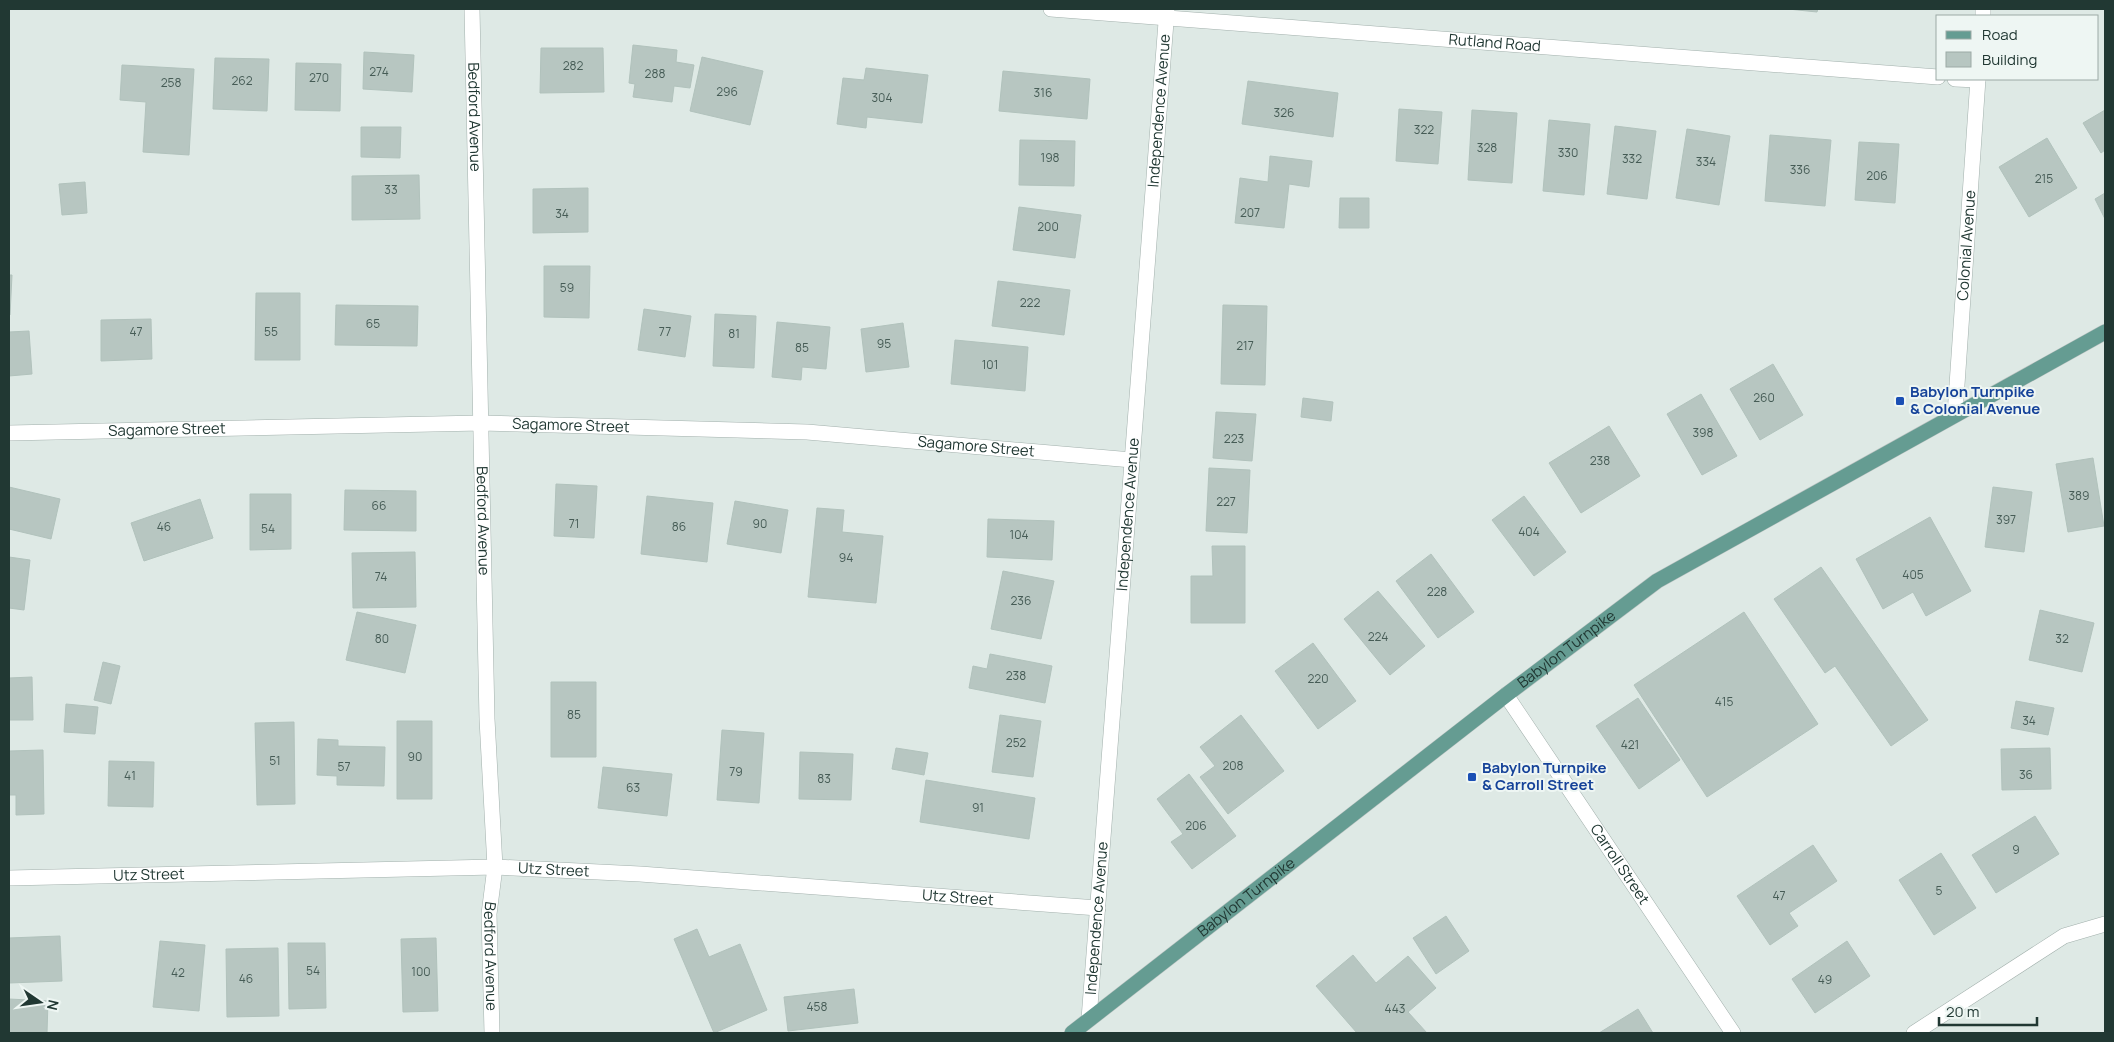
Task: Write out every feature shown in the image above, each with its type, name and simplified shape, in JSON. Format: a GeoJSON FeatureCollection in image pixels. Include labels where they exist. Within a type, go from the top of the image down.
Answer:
{"type":"FeatureCollection","features":[{"type":"Feature","properties":{"kind":"main road","name":"Babylon Turnpike"},"geometry":{"type":"LineString","coordinates":[[1072,1033],[1657,581],[2105,332]]}},
{"type":"Feature","properties":{"kind":"street","name":"Bedford Avenue"},"geometry":{"type":"LineString","coordinates":[[472,9],[487,718],[495,867],[489,914],[492,1033]]}},
{"type":"Feature","properties":{"kind":"street","name":"Rutland Road"},"geometry":{"type":"LineString","coordinates":[[1051,9],[1166,13],[1936,77]]}},
{"type":"Feature","properties":{"kind":"street","name":"Independence Avenue"},"geometry":{"type":"LineString","coordinates":[[1089,1019],[1166,13]]}},
{"type":"Feature","properties":{"kind":"street","name":"Colonial Avenue"},"geometry":{"type":"LineString","coordinates":[[1955,414],[1978,80]]}},
{"type":"Feature","properties":{"kind":"street","name":"Sagamore Street"},"geometry":{"type":"LineString","coordinates":[[9,433],[481,423],[808,432],[1132,460]]}},
{"type":"Feature","properties":{"kind":"street","name":"Carroll Street"},"geometry":{"type":"LineString","coordinates":[[1506,696],[1733,1033]]}},
{"type":"Feature","properties":{"kind":"street","name":"Utz Street"},"geometry":{"type":"LineString","coordinates":[[9,878],[495,867],[640,874],[1098,908]]}},
{"type":"Feature","properties":{"kind":"street"},"geometry":{"type":"LineString","coordinates":[[1914,1033],[2064,936],[2105,924]]}},
{"type":"Feature","properties":{"kind":"building"},"geometry":{"type":"Polygon","coordinates":[[[1788,9],[1818,9],[1817,12],[1788,9]]]}},
{"type":"Feature","properties":{"kind":"building"},"geometry":{"type":"Polygon","coordinates":[[[633,45],[677,50],[676,62],[694,65],[690,88],[674,86],[672,102],[633,97],[635,84],[629,83],[633,45]]]}},
{"type":"Feature","properties":{"kind":"building"},"geometry":{"type":"Polygon","coordinates":[[[541,48],[603,48],[604,92],[540,93],[541,48]]]}},
{"type":"Feature","properties":{"kind":"building"},"geometry":{"type":"Polygon","coordinates":[[[364,52],[414,55],[412,92],[363,89],[364,52]]]}},
{"type":"Feature","properties":{"kind":"building"},"geometry":{"type":"Polygon","coordinates":[[[702,57],[763,71],[750,125],[690,111],[702,57]]]}},
{"type":"Feature","properties":{"kind":"building"},"geometry":{"type":"Polygon","coordinates":[[[215,58],[269,59],[267,111],[213,109],[215,58]]]}},
{"type":"Feature","properties":{"kind":"building"},"geometry":{"type":"Polygon","coordinates":[[[296,63],[341,64],[340,111],[295,110],[296,63]]]}},
{"type":"Feature","properties":{"kind":"building"},"geometry":{"type":"Polygon","coordinates":[[[122,65],[194,69],[189,155],[143,152],[146,102],[120,100],[122,65]]]}},
{"type":"Feature","properties":{"kind":"building"},"geometry":{"type":"Polygon","coordinates":[[[866,68],[928,75],[922,123],[867,117],[866,128],[837,124],[843,78],[864,80],[866,68]]]}},
{"type":"Feature","properties":{"kind":"building"},"geometry":{"type":"Polygon","coordinates":[[[1003,71],[1090,79],[1087,119],[999,111],[1003,71]]]}},
{"type":"Feature","properties":{"kind":"building"},"geometry":{"type":"Polygon","coordinates":[[[1248,81],[1338,93],[1333,137],[1242,124],[1248,81]]]}},
{"type":"Feature","properties":{"kind":"building"},"geometry":{"type":"Polygon","coordinates":[[[1399,109],[1442,112],[1438,164],[1396,161],[1399,109]]]}},
{"type":"Feature","properties":{"kind":"building"},"geometry":{"type":"Polygon","coordinates":[[[1472,110],[1517,113],[1512,183],[1468,180],[1472,110]]]}},
{"type":"Feature","properties":{"kind":"building"},"geometry":{"type":"Polygon","coordinates":[[[2105,110],[2105,150],[2101,153],[2083,123],[2105,110]]]}},
{"type":"Feature","properties":{"kind":"building"},"geometry":{"type":"Polygon","coordinates":[[[1549,120],[1590,124],[1584,195],[1543,191],[1549,120]]]}},
{"type":"Feature","properties":{"kind":"building"},"geometry":{"type":"Polygon","coordinates":[[[1615,126],[1656,131],[1647,199],[1607,194],[1615,126]]]}},
{"type":"Feature","properties":{"kind":"building"},"geometry":{"type":"Polygon","coordinates":[[[361,127],[401,127],[400,158],[361,157],[361,127]]]}},
{"type":"Feature","properties":{"kind":"building"},"geometry":{"type":"Polygon","coordinates":[[[1687,129],[1730,136],[1719,205],[1676,198],[1687,129]]]}},
{"type":"Feature","properties":{"kind":"building"},"geometry":{"type":"Polygon","coordinates":[[[1770,135],[1831,140],[1825,206],[1765,201],[1770,135]]]}},
{"type":"Feature","properties":{"kind":"building"},"geometry":{"type":"Polygon","coordinates":[[[2047,138],[2077,188],[2029,217],[1999,167],[2047,138]]]}},
{"type":"Feature","properties":{"kind":"building"},"geometry":{"type":"Polygon","coordinates":[[[1020,140],[1075,141],[1074,186],[1019,185],[1020,140]]]}},
{"type":"Feature","properties":{"kind":"building"},"geometry":{"type":"Polygon","coordinates":[[[1859,142],[1899,144],[1895,203],[1855,200],[1859,142]]]}},
{"type":"Feature","properties":{"kind":"building"},"geometry":{"type":"Polygon","coordinates":[[[1270,156],[1312,161],[1309,187],[1289,184],[1284,228],[1235,223],[1240,178],[1268,182],[1270,156]]]}},
{"type":"Feature","properties":{"kind":"building"},"geometry":{"type":"Polygon","coordinates":[[[419,175],[420,219],[352,220],[352,176],[419,175]]]}},
{"type":"Feature","properties":{"kind":"building"},"geometry":{"type":"Polygon","coordinates":[[[85,182],[87,213],[62,215],[59,184],[85,182]]]}},
{"type":"Feature","properties":{"kind":"building"},"geometry":{"type":"Polygon","coordinates":[[[588,188],[588,232],[533,233],[533,189],[588,188]]]}},
{"type":"Feature","properties":{"kind":"building"},"geometry":{"type":"Polygon","coordinates":[[[2105,193],[2105,219],[2095,199],[2105,193]]]}},
{"type":"Feature","properties":{"kind":"building"},"geometry":{"type":"Polygon","coordinates":[[[1340,198],[1369,198],[1369,228],[1339,228],[1340,198]]]}},
{"type":"Feature","properties":{"kind":"building"},"geometry":{"type":"Polygon","coordinates":[[[1019,207],[1081,215],[1075,258],[1013,250],[1019,207]]]}},
{"type":"Feature","properties":{"kind":"building"},"geometry":{"type":"Polygon","coordinates":[[[544,266],[590,266],[589,318],[544,317],[544,266]]]}},
{"type":"Feature","properties":{"kind":"building"},"geometry":{"type":"Polygon","coordinates":[[[9,275],[12,275],[10,315],[9,315],[9,275]]]}},
{"type":"Feature","properties":{"kind":"building"},"geometry":{"type":"Polygon","coordinates":[[[998,281],[1070,290],[1064,335],[992,326],[998,281]]]}},
{"type":"Feature","properties":{"kind":"building"},"geometry":{"type":"Polygon","coordinates":[[[256,293],[300,293],[300,360],[255,360],[256,293]]]}},
{"type":"Feature","properties":{"kind":"building"},"geometry":{"type":"Polygon","coordinates":[[[336,305],[418,306],[417,346],[335,345],[336,305]]]}},
{"type":"Feature","properties":{"kind":"building"},"geometry":{"type":"Polygon","coordinates":[[[1223,305],[1267,306],[1265,385],[1221,384],[1223,305]]]}},
{"type":"Feature","properties":{"kind":"building"},"geometry":{"type":"Polygon","coordinates":[[[644,309],[691,316],[685,357],[638,350],[644,309]]]}},
{"type":"Feature","properties":{"kind":"building"},"geometry":{"type":"Polygon","coordinates":[[[715,314],[756,316],[754,368],[713,366],[715,314]]]}},
{"type":"Feature","properties":{"kind":"building"},"geometry":{"type":"Polygon","coordinates":[[[151,319],[152,359],[101,361],[101,320],[151,319]]]}},
{"type":"Feature","properties":{"kind":"building"},"geometry":{"type":"Polygon","coordinates":[[[777,322],[830,327],[826,369],[802,367],[801,380],[772,377],[777,322]]]}},
{"type":"Feature","properties":{"kind":"building"},"geometry":{"type":"Polygon","coordinates":[[[903,323],[909,367],[866,372],[861,329],[903,323]]]}},
{"type":"Feature","properties":{"kind":"building"},"geometry":{"type":"Polygon","coordinates":[[[29,331],[32,374],[9,376],[9,332],[29,331]]]}},
{"type":"Feature","properties":{"kind":"building"},"geometry":{"type":"Polygon","coordinates":[[[955,340],[1028,347],[1025,391],[951,384],[955,340]]]}},
{"type":"Feature","properties":{"kind":"building"},"geometry":{"type":"Polygon","coordinates":[[[1773,364],[1803,415],[1760,440],[1730,389],[1773,364]]]}},
{"type":"Feature","properties":{"kind":"building"},"geometry":{"type":"Polygon","coordinates":[[[1701,394],[1737,456],[1702,475],[1667,414],[1701,394]]]}},
{"type":"Feature","properties":{"kind":"building"},"geometry":{"type":"Polygon","coordinates":[[[1303,398],[1333,402],[1331,421],[1301,417],[1303,398]]]}},
{"type":"Feature","properties":{"kind":"building"},"geometry":{"type":"Polygon","coordinates":[[[1216,412],[1256,414],[1252,461],[1213,458],[1216,412]]]}},
{"type":"Feature","properties":{"kind":"building"},"geometry":{"type":"Polygon","coordinates":[[[1609,426],[1640,476],[1581,513],[1549,463],[1609,426]]]}},
{"type":"Feature","properties":{"kind":"building"},"geometry":{"type":"Polygon","coordinates":[[[2093,458],[2104,526],[2068,532],[2056,464],[2093,458]]]}},
{"type":"Feature","properties":{"kind":"building"},"geometry":{"type":"Polygon","coordinates":[[[1209,468],[1250,470],[1247,533],[1206,531],[1209,468]]]}},
{"type":"Feature","properties":{"kind":"building"},"geometry":{"type":"Polygon","coordinates":[[[556,484],[597,486],[594,538],[554,536],[556,484]]]}},
{"type":"Feature","properties":{"kind":"building"},"geometry":{"type":"Polygon","coordinates":[[[9,487],[60,499],[51,539],[9,529],[9,487]]]}},
{"type":"Feature","properties":{"kind":"building"},"geometry":{"type":"Polygon","coordinates":[[[1993,487],[2032,492],[2024,552],[1985,547],[1993,487]]]}},
{"type":"Feature","properties":{"kind":"building"},"geometry":{"type":"Polygon","coordinates":[[[345,490],[416,491],[416,531],[344,530],[345,490]]]}},
{"type":"Feature","properties":{"kind":"building"},"geometry":{"type":"Polygon","coordinates":[[[250,494],[291,494],[291,549],[250,550],[250,494]]]}},
{"type":"Feature","properties":{"kind":"building"},"geometry":{"type":"Polygon","coordinates":[[[647,496],[713,503],[707,562],[641,554],[647,496]]]}},
{"type":"Feature","properties":{"kind":"building"},"geometry":{"type":"Polygon","coordinates":[[[1524,496],[1566,552],[1534,576],[1492,520],[1524,496]]]}},
{"type":"Feature","properties":{"kind":"building"},"geometry":{"type":"Polygon","coordinates":[[[200,499],[213,538],[144,561],[131,523],[200,499]]]}},
{"type":"Feature","properties":{"kind":"building"},"geometry":{"type":"Polygon","coordinates":[[[735,501],[788,510],[781,553],[727,544],[735,501]]]}},
{"type":"Feature","properties":{"kind":"building"},"geometry":{"type":"Polygon","coordinates":[[[817,508],[844,510],[842,532],[883,536],[876,603],[808,597],[817,508]]]}},
{"type":"Feature","properties":{"kind":"building"},"geometry":{"type":"Polygon","coordinates":[[[1930,517],[1971,591],[1926,616],[1913,592],[1883,609],[1856,559],[1930,517]]]}},
{"type":"Feature","properties":{"kind":"building"},"geometry":{"type":"Polygon","coordinates":[[[988,519],[1054,521],[1052,560],[987,557],[988,519]]]}},
{"type":"Feature","properties":{"kind":"building"},"geometry":{"type":"Polygon","coordinates":[[[1212,546],[1245,546],[1245,623],[1191,623],[1191,576],[1213,576],[1212,546]]]}},
{"type":"Feature","properties":{"kind":"building"},"geometry":{"type":"Polygon","coordinates":[[[415,552],[416,607],[353,608],[352,553],[415,552]]]}},
{"type":"Feature","properties":{"kind":"building"},"geometry":{"type":"Polygon","coordinates":[[[1431,554],[1474,612],[1438,638],[1396,581],[1431,554]]]}},
{"type":"Feature","properties":{"kind":"building"},"geometry":{"type":"Polygon","coordinates":[[[9,557],[30,560],[24,610],[9,608],[9,557]]]}},
{"type":"Feature","properties":{"kind":"building"},"geometry":{"type":"Polygon","coordinates":[[[1821,567],[1928,720],[1891,746],[1835,666],[1825,673],[1774,599],[1821,567]]]}},
{"type":"Feature","properties":{"kind":"building"},"geometry":{"type":"Polygon","coordinates":[[[1003,571],[1054,581],[1041,639],[991,629],[1003,571]]]}},
{"type":"Feature","properties":{"kind":"building"},"geometry":{"type":"Polygon","coordinates":[[[1378,591],[1425,646],[1390,675],[1344,619],[1378,591]]]}},
{"type":"Feature","properties":{"kind":"building"},"geometry":{"type":"Polygon","coordinates":[[[2040,610],[2094,623],[2082,672],[2029,660],[2040,610]]]}},
{"type":"Feature","properties":{"kind":"building"},"geometry":{"type":"Polygon","coordinates":[[[357,612],[416,625],[405,673],[346,660],[357,612]]]}},
{"type":"Feature","properties":{"kind":"building"},"geometry":{"type":"Polygon","coordinates":[[[1744,612],[1818,724],[1707,797],[1634,685],[1744,612]]]}},
{"type":"Feature","properties":{"kind":"building"},"geometry":{"type":"Polygon","coordinates":[[[1313,643],[1356,701],[1318,729],[1275,671],[1313,643]]]}},
{"type":"Feature","properties":{"kind":"building"},"geometry":{"type":"Polygon","coordinates":[[[990,654],[1052,666],[1045,703],[969,688],[973,666],[987,669],[990,654]]]}},
{"type":"Feature","properties":{"kind":"building"},"geometry":{"type":"Polygon","coordinates":[[[103,662],[120,666],[111,704],[94,700],[103,662]]]}},
{"type":"Feature","properties":{"kind":"building"},"geometry":{"type":"Polygon","coordinates":[[[32,677],[33,720],[9,720],[9,678],[32,677]]]}},
{"type":"Feature","properties":{"kind":"building"},"geometry":{"type":"Polygon","coordinates":[[[551,682],[596,682],[596,757],[551,757],[551,682]]]}},
{"type":"Feature","properties":{"kind":"building"},"geometry":{"type":"Polygon","coordinates":[[[1638,698],[1680,760],[1639,789],[1596,726],[1638,698]]]}},
{"type":"Feature","properties":{"kind":"building"},"geometry":{"type":"Polygon","coordinates":[[[2016,701],[2054,708],[2048,735],[2011,728],[2016,701]]]}},
{"type":"Feature","properties":{"kind":"building"},"geometry":{"type":"Polygon","coordinates":[[[66,704],[98,707],[95,734],[64,732],[66,704]]]}},
{"type":"Feature","properties":{"kind":"building"},"geometry":{"type":"Polygon","coordinates":[[[1000,715],[1041,721],[1033,777],[992,772],[1000,715]]]}},
{"type":"Feature","properties":{"kind":"building"},"geometry":{"type":"Polygon","coordinates":[[[1241,715],[1284,771],[1228,814],[1200,777],[1215,766],[1200,747],[1241,715]]]}},
{"type":"Feature","properties":{"kind":"building"},"geometry":{"type":"Polygon","coordinates":[[[397,721],[432,721],[432,799],[397,799],[397,721]]]}},
{"type":"Feature","properties":{"kind":"building"},"geometry":{"type":"Polygon","coordinates":[[[294,722],[295,804],[257,805],[255,723],[294,722]]]}},
{"type":"Feature","properties":{"kind":"building"},"geometry":{"type":"Polygon","coordinates":[[[722,730],[764,733],[759,803],[717,800],[722,730]]]}},
{"type":"Feature","properties":{"kind":"building"},"geometry":{"type":"Polygon","coordinates":[[[318,739],[338,740],[338,746],[385,747],[384,786],[337,785],[337,776],[317,775],[318,739]]]}},
{"type":"Feature","properties":{"kind":"building"},"geometry":{"type":"Polygon","coordinates":[[[896,748],[928,753],[924,775],[892,769],[896,748]]]}},
{"type":"Feature","properties":{"kind":"building"},"geometry":{"type":"Polygon","coordinates":[[[2050,748],[2051,789],[2002,790],[2001,749],[2050,748]]]}},
{"type":"Feature","properties":{"kind":"building"},"geometry":{"type":"Polygon","coordinates":[[[43,750],[44,814],[16,815],[16,795],[9,795],[9,751],[43,750]]]}},
{"type":"Feature","properties":{"kind":"building"},"geometry":{"type":"Polygon","coordinates":[[[800,752],[853,754],[851,800],[799,799],[800,752]]]}},
{"type":"Feature","properties":{"kind":"building"},"geometry":{"type":"Polygon","coordinates":[[[109,761],[154,762],[153,807],[108,806],[109,761]]]}},
{"type":"Feature","properties":{"kind":"building"},"geometry":{"type":"Polygon","coordinates":[[[603,767],[672,774],[667,816],[598,808],[603,767]]]}},
{"type":"Feature","properties":{"kind":"building"},"geometry":{"type":"Polygon","coordinates":[[[1189,774],[1236,836],[1192,869],[1171,842],[1183,834],[1157,799],[1189,774]]]}},
{"type":"Feature","properties":{"kind":"building"},"geometry":{"type":"Polygon","coordinates":[[[926,780],[1035,798],[1029,839],[920,822],[926,780]]]}},
{"type":"Feature","properties":{"kind":"building"},"geometry":{"type":"Polygon","coordinates":[[[2035,816],[2059,854],[1996,893],[1972,855],[2035,816]]]}},
{"type":"Feature","properties":{"kind":"building"},"geometry":{"type":"Polygon","coordinates":[[[1813,845],[1837,881],[1789,913],[1798,926],[1770,945],[1737,896],[1813,845]]]}},
{"type":"Feature","properties":{"kind":"building"},"geometry":{"type":"Polygon","coordinates":[[[1941,853],[1976,908],[1934,935],[1899,880],[1941,853]]]}},
{"type":"Feature","properties":{"kind":"building"},"geometry":{"type":"Polygon","coordinates":[[[1446,916],[1469,951],[1436,974],[1413,938],[1446,916]]]}},
{"type":"Feature","properties":{"kind":"building"},"geometry":{"type":"Polygon","coordinates":[[[697,929],[709,957],[740,944],[767,1010],[714,1033],[674,939],[697,929]]]}},
{"type":"Feature","properties":{"kind":"building"},"geometry":{"type":"Polygon","coordinates":[[[60,936],[62,981],[9,983],[9,938],[60,936]]]}},
{"type":"Feature","properties":{"kind":"building"},"geometry":{"type":"Polygon","coordinates":[[[436,938],[438,1011],[403,1012],[401,939],[436,938]]]}},
{"type":"Feature","properties":{"kind":"building"},"geometry":{"type":"Polygon","coordinates":[[[160,941],[205,945],[199,1011],[153,1007],[160,941]]]}},
{"type":"Feature","properties":{"kind":"building"},"geometry":{"type":"Polygon","coordinates":[[[1847,941],[1870,976],[1815,1013],[1792,979],[1847,941]]]}},
{"type":"Feature","properties":{"kind":"building"},"geometry":{"type":"Polygon","coordinates":[[[288,943],[325,943],[326,1008],[289,1009],[288,943]]]}},
{"type":"Feature","properties":{"kind":"building"},"geometry":{"type":"Polygon","coordinates":[[[278,948],[279,1016],[227,1017],[226,949],[278,948]]]}},
{"type":"Feature","properties":{"kind":"building"},"geometry":{"type":"Polygon","coordinates":[[[1353,955],[1376,983],[1408,956],[1436,988],[1408,1012],[1427,1033],[1357,1033],[1316,986],[1353,955]]]}},
{"type":"Feature","properties":{"kind":"building"},"geometry":{"type":"Polygon","coordinates":[[[854,989],[858,1023],[788,1031],[784,997],[854,989]]]}},
{"type":"Feature","properties":{"kind":"building"},"geometry":{"type":"Polygon","coordinates":[[[9,999],[48,1001],[47,1033],[9,1033],[9,999]]]}},
{"type":"Feature","properties":{"kind":"building"},"geometry":{"type":"Polygon","coordinates":[[[1638,1009],[1653,1033],[1599,1033],[1638,1009]]]}},
{"type":"Feature","properties":{"kind":"place","name":"Babylon Turnpike & Colonial Avenue"},"geometry":{"type":"Point","coordinates":[1900,401]}},
{"type":"Feature","properties":{"kind":"place","name":"Babylon Turnpike & Carroll Street"},"geometry":{"type":"Point","coordinates":[1472,777]}}]}
